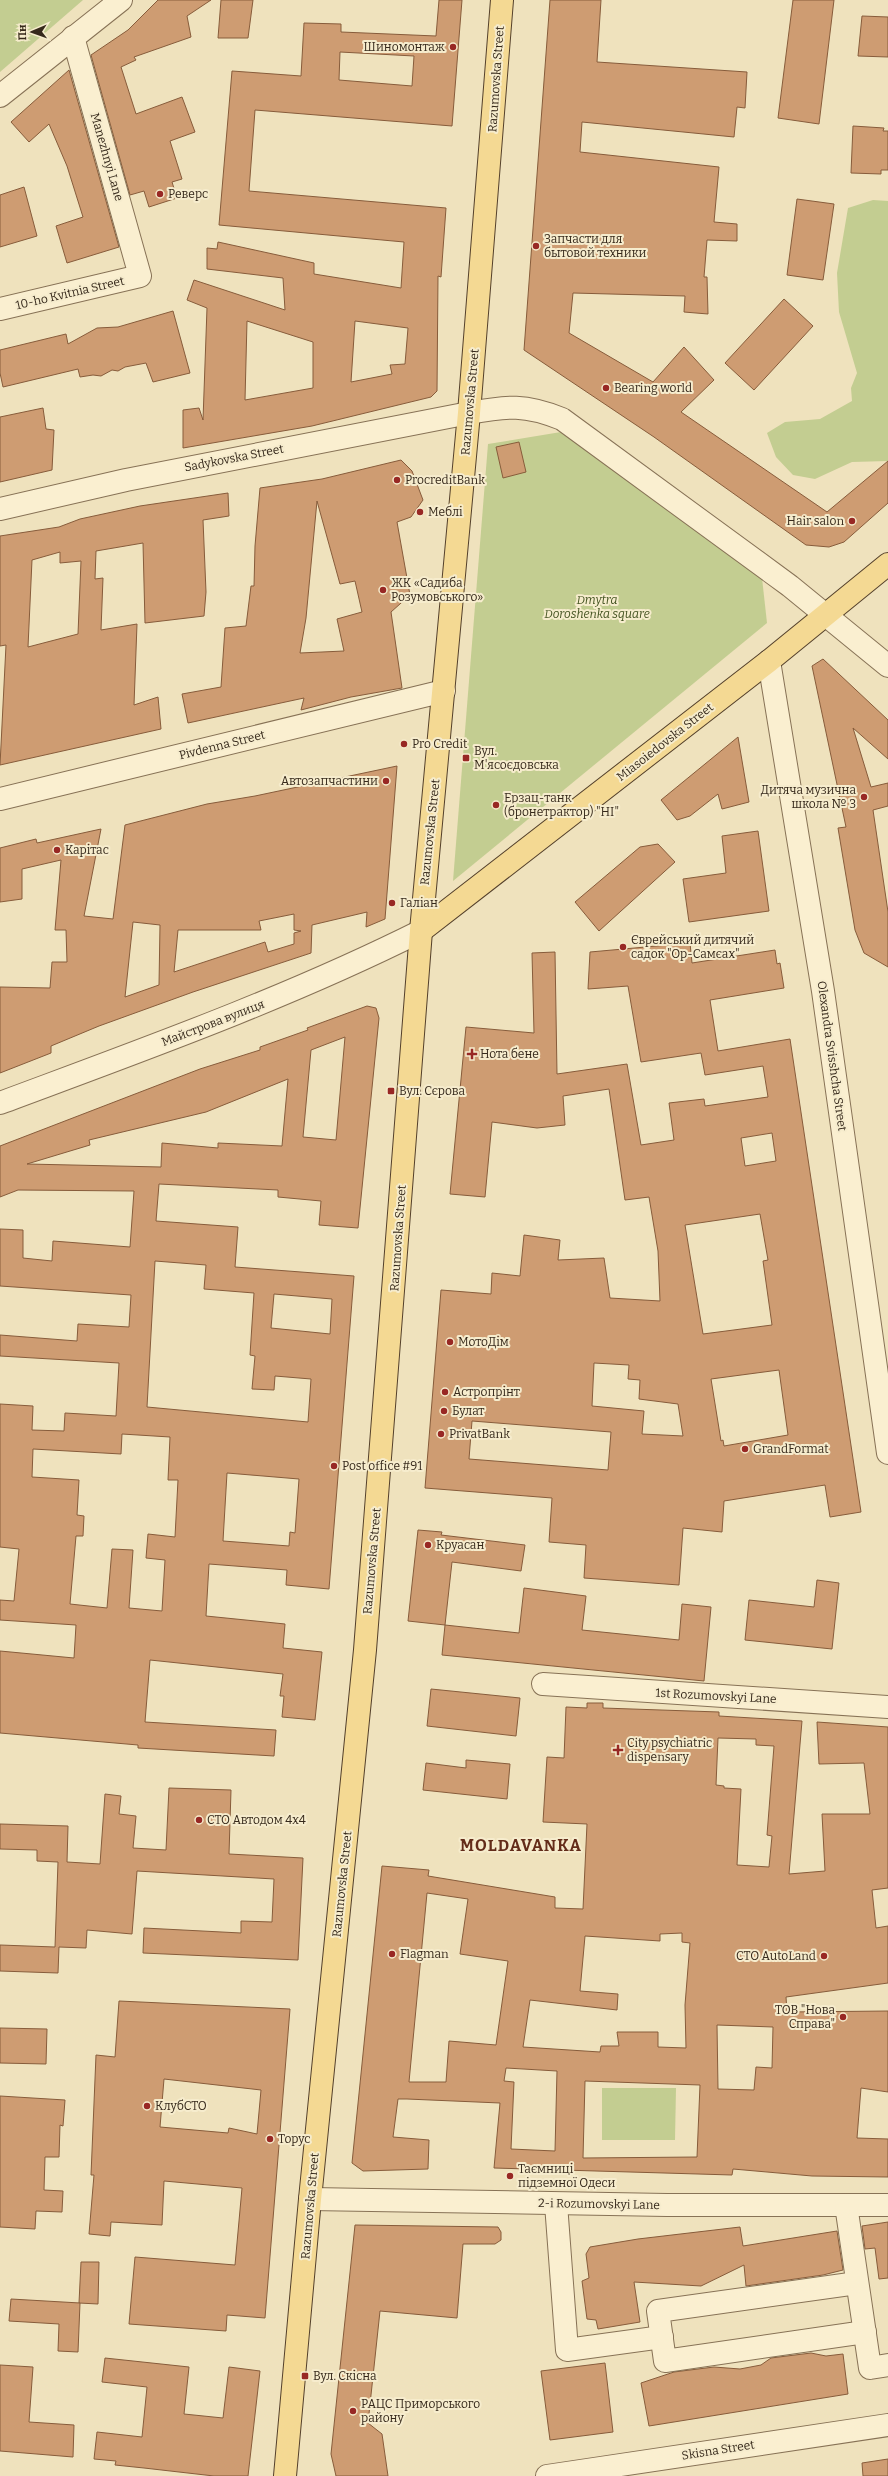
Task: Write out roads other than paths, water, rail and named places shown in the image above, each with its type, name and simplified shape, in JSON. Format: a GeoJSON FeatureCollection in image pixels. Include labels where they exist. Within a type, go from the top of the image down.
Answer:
{"type":"FeatureCollection","features":[{"type":"Feature","properties":{"kind":"main road","name":"Razumovska Street"},"geometry":{"type":"LineString","coordinates":[[285,2476],[310,2199],[365,1650],[421,931],[469,413],[502,0]]}},
{"type":"Feature","properties":{"kind":"main road","name":"Miasoiedovska Street"},"geometry":{"type":"LineString","coordinates":[[421,931],[769,661],[888,564]]}},
{"type":"Feature","properties":{"kind":"street"},"geometry":{"type":"LineString","coordinates":[[0,96],[121,0]]}},
{"type":"Feature","properties":{"kind":"street","name":"Manezhnyi Lane"},"geometry":{"type":"LineString","coordinates":[[73,37],[140,276]]}},
{"type":"Feature","properties":{"kind":"street","name":"10-ho Kvitnia Street"},"geometry":{"type":"LineString","coordinates":[[0,309],[140,276]]}},
{"type":"Feature","properties":{"kind":"street"},"geometry":{"type":"LineString","coordinates":[[469,413],[514,407],[537,409],[562,419],[784,582],[888,666]]}},
{"type":"Feature","properties":{"kind":"street","name":"Sadykovska Street"},"geometry":{"type":"LineString","coordinates":[[0,509],[126,480],[469,413]]}},
{"type":"Feature","properties":{"kind":"street","name":"Olexandra Svisshcha Street"},"geometry":{"type":"LineString","coordinates":[[769,661],[823,991],[888,1453]]}},
{"type":"Feature","properties":{"kind":"street","name":"Pivdenna Street"},"geometry":{"type":"LineString","coordinates":[[0,799],[444,690]]}},
{"type":"Feature","properties":{"kind":"street","name":"Майстрова вулиця"},"geometry":{"type":"LineString","coordinates":[[0,1103],[247,1010],[354,964],[421,931]]}},
{"type":"Feature","properties":{"kind":"street","name":"1st Rozumovskyi Lane"},"geometry":{"type":"LineString","coordinates":[[543,1684],[888,1707]]}},
{"type":"Feature","properties":{"kind":"street","name":"2-i Rozumovskyi Lane"},"geometry":{"type":"LineString","coordinates":[[310,2199],[556,2204],[888,2205]]}},
{"type":"Feature","properties":{"kind":"street"},"geometry":{"type":"LineString","coordinates":[[556,2204],[567,2350],[662,2337]]}},
{"type":"Feature","properties":{"kind":"street"},"geometry":{"type":"LineString","coordinates":[[846,2205],[870,2368],[888,2365]]}},
{"type":"Feature","properties":{"kind":"street"},"geometry":{"type":"LineString","coordinates":[[857,2283],[658,2311],[665,2361],[865,2332]]}},
{"type":"Feature","properties":{"kind":"street","name":"Skisna Street"},"geometry":{"type":"LineString","coordinates":[[547,2476],[888,2425]]}},
{"type":"Feature","properties":{"kind":"place","name":"Шиномонтаж"},"geometry":{"type":"Point","coordinates":[453,47]}},
{"type":"Feature","properties":{"kind":"place","name":"Реверс"},"geometry":{"type":"Point","coordinates":[160,194]}},
{"type":"Feature","properties":{"kind":"place","name":"Запчасти для бытовой техники"},"geometry":{"type":"Point","coordinates":[536,246]}},
{"type":"Feature","properties":{"kind":"place","name":"Bearing world"},"geometry":{"type":"Point","coordinates":[606,388]}},
{"type":"Feature","properties":{"kind":"place","name":"ProcreditBank"},"geometry":{"type":"Point","coordinates":[397,480]}},
{"type":"Feature","properties":{"kind":"place","name":"Меблі"},"geometry":{"type":"Point","coordinates":[420,512]}},
{"type":"Feature","properties":{"kind":"place","name":"Hair salon"},"geometry":{"type":"Point","coordinates":[852,521]}},
{"type":"Feature","properties":{"kind":"place","name":"ЖК «Садиба Розумовського»"},"geometry":{"type":"Point","coordinates":[383,590]}},
{"type":"Feature","properties":{"kind":"place","name":"Pro Credit"},"geometry":{"type":"Point","coordinates":[404,744]}},
{"type":"Feature","properties":{"kind":"place","name":"Вул. М'ясоєдовська"},"geometry":{"type":"Point","coordinates":[466,758]}},
{"type":"Feature","properties":{"kind":"place","name":"Автозапчастини"},"geometry":{"type":"Point","coordinates":[386,781]}},
{"type":"Feature","properties":{"kind":"place","name":"Дитяча музична школа № 3"},"geometry":{"type":"Point","coordinates":[864,797]}},
{"type":"Feature","properties":{"kind":"place","name":"Ерзац-танк (бронетрактор) \"НІ\""},"geometry":{"type":"Point","coordinates":[496,805]}},
{"type":"Feature","properties":{"kind":"place","name":"Карітас"},"geometry":{"type":"Point","coordinates":[57,850]}},
{"type":"Feature","properties":{"kind":"place","name":"Галіан"},"geometry":{"type":"Point","coordinates":[392,903]}},
{"type":"Feature","properties":{"kind":"place","name":"Єврейський дитячий садок \"Ор-Самєах\""},"geometry":{"type":"Point","coordinates":[623,947]}},
{"type":"Feature","properties":{"kind":"place","name":"Нота бене"},"geometry":{"type":"Point","coordinates":[472,1054]}},
{"type":"Feature","properties":{"kind":"place","name":"Вул. Сєрова"},"geometry":{"type":"Point","coordinates":[391,1091]}},
{"type":"Feature","properties":{"kind":"place","name":"МотоДім"},"geometry":{"type":"Point","coordinates":[450,1342]}},
{"type":"Feature","properties":{"kind":"place","name":"Астропрінт"},"geometry":{"type":"Point","coordinates":[445,1392]}},
{"type":"Feature","properties":{"kind":"place","name":"Булат"},"geometry":{"type":"Point","coordinates":[444,1411]}},
{"type":"Feature","properties":{"kind":"place","name":"PrivatBank"},"geometry":{"type":"Point","coordinates":[441,1434]}},
{"type":"Feature","properties":{"kind":"place","name":"GrandFormat"},"geometry":{"type":"Point","coordinates":[745,1449]}},
{"type":"Feature","properties":{"kind":"place","name":"Post office #91"},"geometry":{"type":"Point","coordinates":[334,1466]}},
{"type":"Feature","properties":{"kind":"place","name":"Круасан"},"geometry":{"type":"Point","coordinates":[428,1545]}},
{"type":"Feature","properties":{"kind":"place","name":"City psychiatric dispensary"},"geometry":{"type":"Point","coordinates":[618,1750]}},
{"type":"Feature","properties":{"kind":"place","name":"СТО Автодом 4х4"},"geometry":{"type":"Point","coordinates":[199,1820]}},
{"type":"Feature","properties":{"kind":"place","name":"Flagman"},"geometry":{"type":"Point","coordinates":[392,1954]}},
{"type":"Feature","properties":{"kind":"place","name":"СТО AutoLand"},"geometry":{"type":"Point","coordinates":[824,1956]}},
{"type":"Feature","properties":{"kind":"place","name":"ТОВ \"Нова Справа\""},"geometry":{"type":"Point","coordinates":[843,2017]}},
{"type":"Feature","properties":{"kind":"place","name":"КлубСТО"},"geometry":{"type":"Point","coordinates":[147,2106]}},
{"type":"Feature","properties":{"kind":"place","name":"Торус"},"geometry":{"type":"Point","coordinates":[270,2139]}},
{"type":"Feature","properties":{"kind":"place","name":"Таємниці підземної Одеси"},"geometry":{"type":"Point","coordinates":[510,2176]}},
{"type":"Feature","properties":{"kind":"place","name":"Вул. Скісна"},"geometry":{"type":"Point","coordinates":[305,2376]}},
{"type":"Feature","properties":{"kind":"place","name":"РАЦС Приморського району"},"geometry":{"type":"Point","coordinates":[353,2411]}},
{"type":"Feature","properties":{"kind":"district","name":"MOLDAVANKA"},"geometry":{"type":"Point","coordinates":[521,1845]}},
{"type":"Feature","properties":{"kind":"park label","name":"Dmytra Doroshenka square"},"geometry":{"type":"Point","coordinates":[597,607]}}]}
